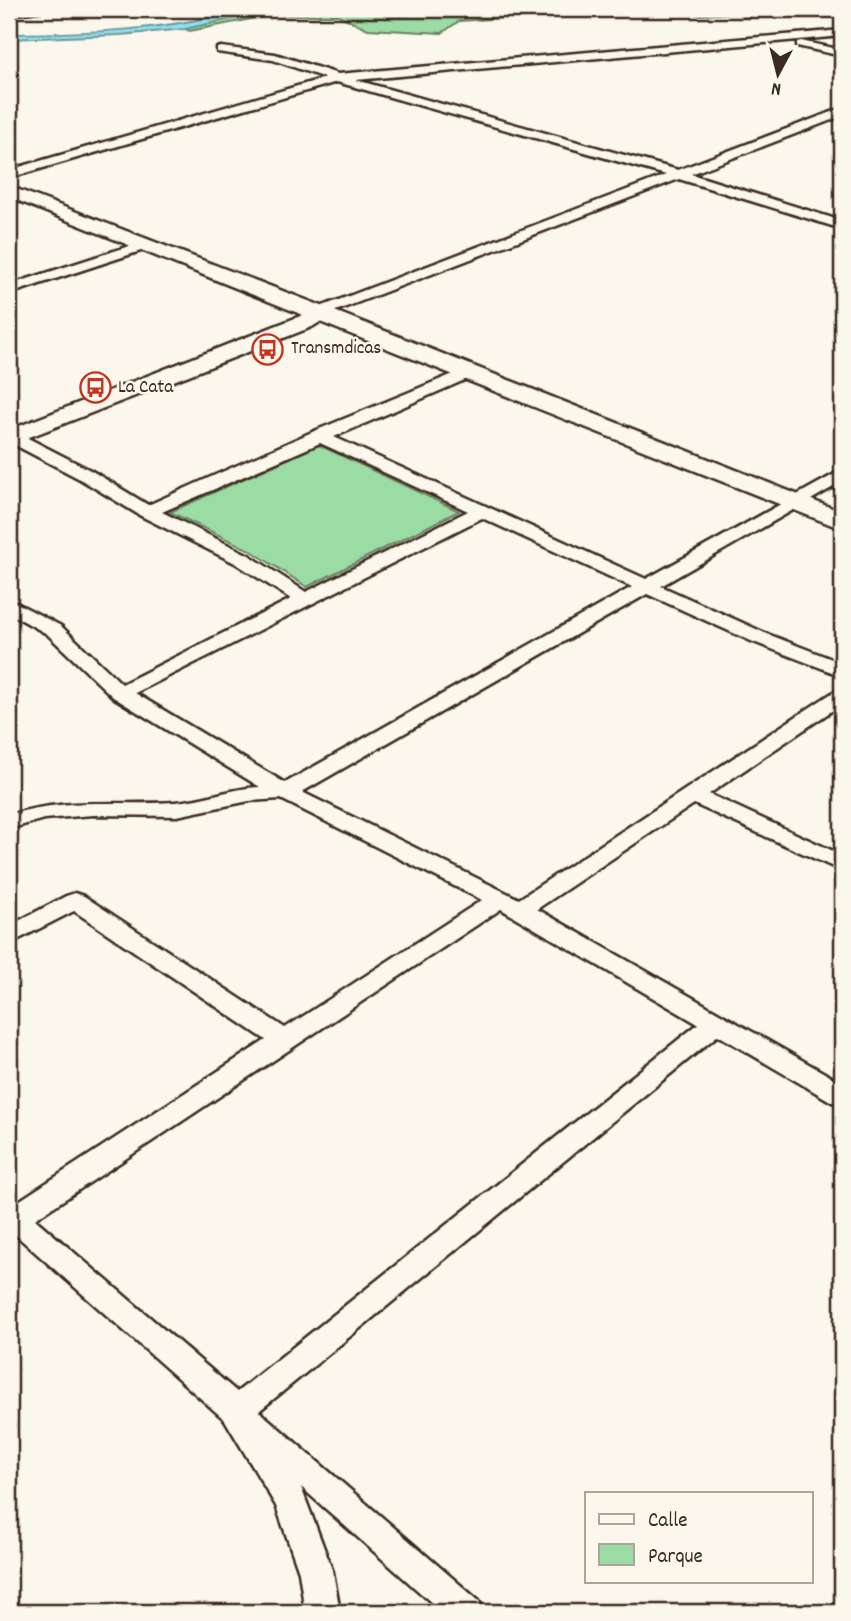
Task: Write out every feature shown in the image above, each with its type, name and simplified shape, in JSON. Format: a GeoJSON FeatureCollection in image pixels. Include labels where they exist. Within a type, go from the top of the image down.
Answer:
{"type":"FeatureCollection","features":[{"type":"Feature","properties":{"kind":"street"},"geometry":{"type":"LineString","coordinates":[[9,174],[337,78],[842,33]]}},
{"type":"Feature","properties":{"kind":"street"},"geometry":{"type":"LineString","coordinates":[[778,39],[842,53]]}},
{"type":"Feature","properties":{"kind":"street"},"geometry":{"type":"LineString","coordinates":[[221,50],[275,57],[337,78],[680,175],[842,225]]}},
{"type":"Feature","properties":{"kind":"street"},"geometry":{"type":"LineString","coordinates":[[10,433],[305,323],[320,312],[842,112]]}},
{"type":"Feature","properties":{"kind":"street"},"geometry":{"type":"LineString","coordinates":[[9,191],[842,521]]}},
{"type":"Feature","properties":{"kind":"street"},"geometry":{"type":"LineString","coordinates":[[9,290],[145,245]]}},
{"type":"Feature","properties":{"kind":"street"},"geometry":{"type":"LineString","coordinates":[[147,512],[468,373]]}},
{"type":"Feature","properties":{"kind":"street"},"geometry":{"type":"LineString","coordinates":[[10,433],[147,512],[242,559],[306,600]]}},
{"type":"Feature","properties":{"kind":"street"},"geometry":{"type":"LineString","coordinates":[[318,436],[758,637],[842,670]]}},
{"type":"Feature","properties":{"kind":"street"},"geometry":{"type":"LineString","coordinates":[[9,822],[42,812],[93,808],[177,809],[249,794],[285,792],[842,475]]}},
{"type":"Feature","properties":{"kind":"street"},"geometry":{"type":"LineString","coordinates":[[120,693],[482,512]]}},
{"type":"Feature","properties":{"kind":"street"},"geometry":{"type":"LineString","coordinates":[[9,605],[54,631],[120,693],[285,792],[510,905],[842,1096]]}},
{"type":"Feature","properties":{"kind":"street"},"geometry":{"type":"LineString","coordinates":[[467,1612],[12,1215],[283,1039],[510,905],[690,794],[842,695]]}},
{"type":"Feature","properties":{"kind":"street"},"geometry":{"type":"LineString","coordinates":[[690,794],[765,826],[842,864]]}},
{"type":"Feature","properties":{"kind":"street"},"geometry":{"type":"LineString","coordinates":[[9,936],[75,901],[283,1039]]}},
{"type":"Feature","properties":{"kind":"street"},"geometry":{"type":"LineString","coordinates":[[236,1411],[716,1023]]}},
{"type":"Feature","properties":{"kind":"street"},"geometry":{"type":"LineString","coordinates":[[236,1411],[291,1501],[316,1572],[322,1612]]}},
{"type":"Feature","properties":{"kind":"green space"},"geometry":{"type":"Polygon","coordinates":[[[276,9],[344,9],[397,16],[502,9],[651,9],[459,21],[442,33],[368,29],[338,15],[272,15],[190,31],[185,29],[276,9]]]}},
{"type":"Feature","properties":{"kind":"green space"},"geometry":{"type":"Polygon","coordinates":[[[676,9],[779,9],[757,12],[760,16],[744,17],[737,13],[700,15],[676,9]]]}},
{"type":"Feature","properties":{"kind":"green space"},"geometry":{"type":"Polygon","coordinates":[[[319,445],[459,511],[307,587],[250,550],[170,512],[319,445]]]}},
{"type":"Feature","properties":{"kind":"water"},"geometry":{"type":"Polygon","coordinates":[[[243,9],[276,9],[185,29],[120,35],[9,39],[9,34],[156,26],[243,9]]]}},
{"type":"Feature","properties":{"kind":"water"},"geometry":{"type":"Polygon","coordinates":[[[344,9],[502,9],[397,16],[344,9]]]}},
{"type":"Feature","properties":{"kind":"waterway"},"geometry":{"type":"LineString","coordinates":[[344,9],[397,16],[502,9]]}},
{"type":"Feature","properties":{"kind":"place","name":"Transmdicas"},"geometry":{"type":"Point","coordinates":[268,349]}},
{"type":"Feature","properties":{"kind":"place","name":"La Cata"},"geometry":{"type":"Point","coordinates":[95,388]}}]}
